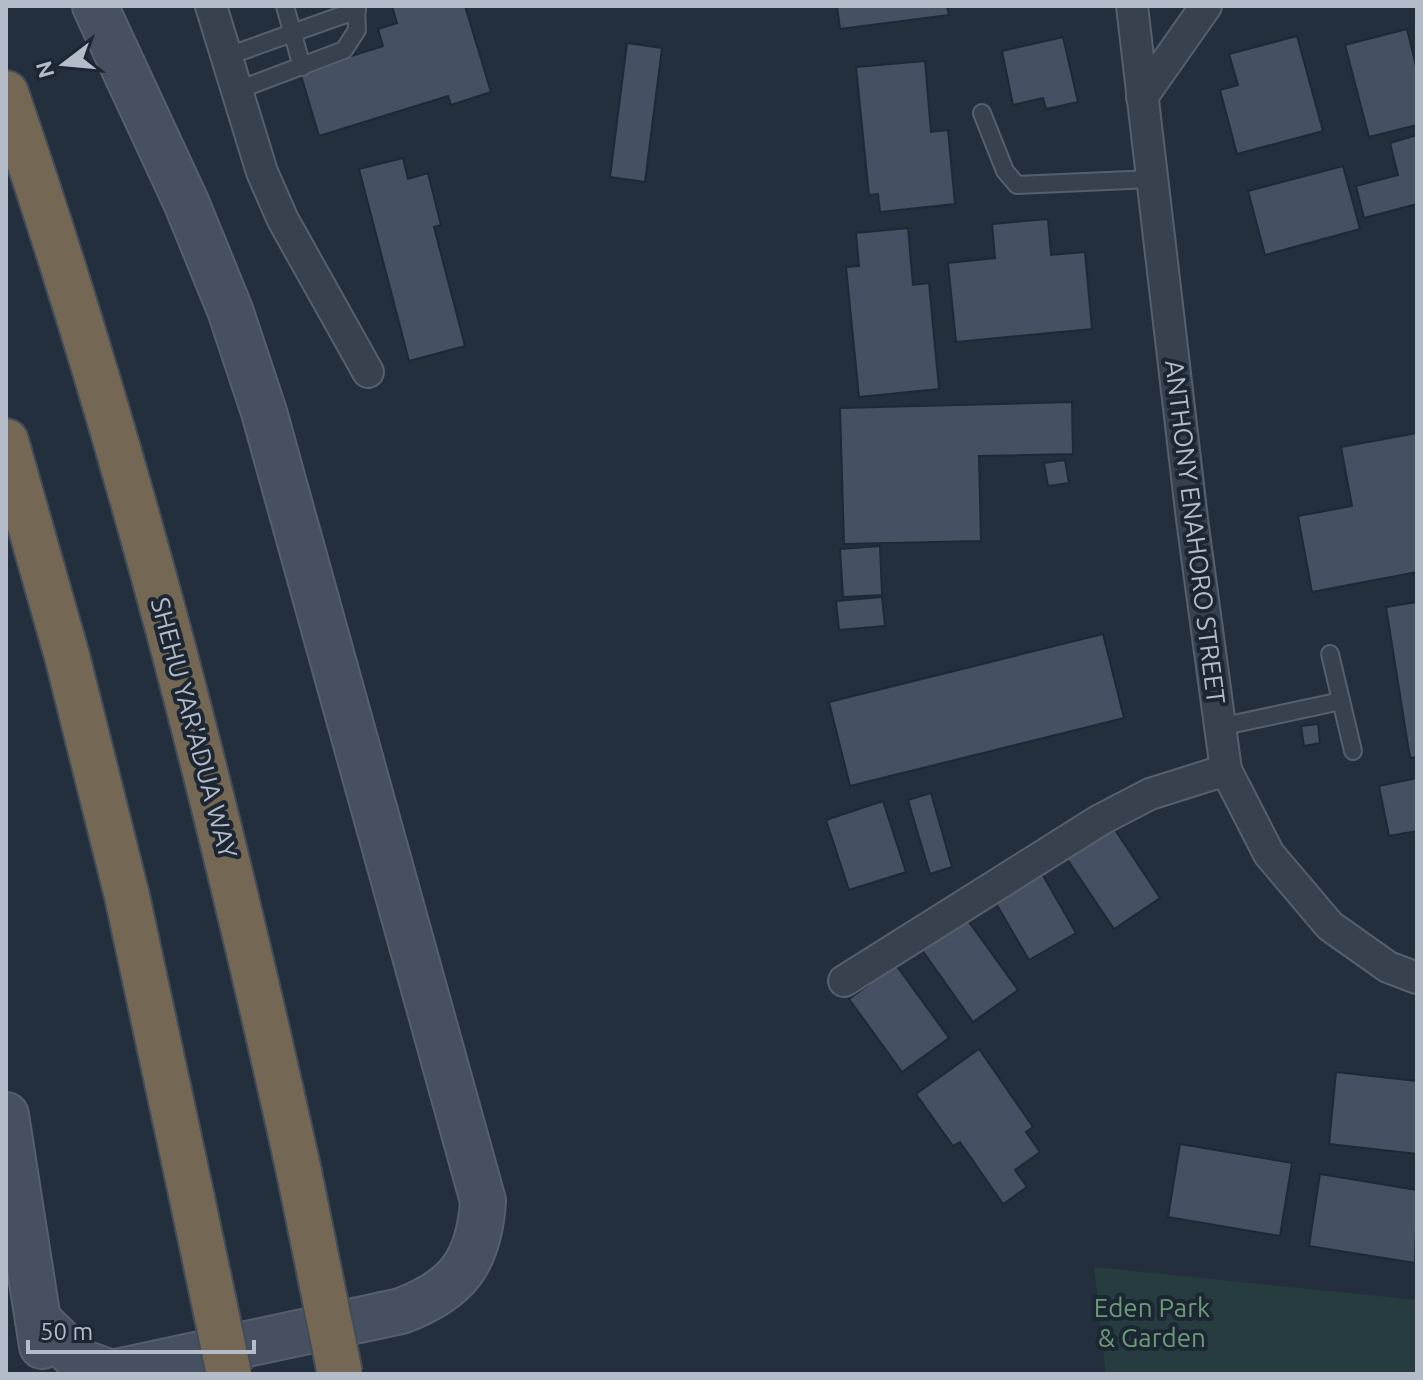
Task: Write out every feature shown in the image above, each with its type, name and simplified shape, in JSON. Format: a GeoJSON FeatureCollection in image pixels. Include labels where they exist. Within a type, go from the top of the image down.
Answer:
{"type":"FeatureCollection","features":[{"type":"Feature","properties":{"kind":"highway","name":"SHEHU YAR'ADUA WAY"},"geometry":{"type":"LineString","coordinates":[[6,93],[105,406],[178,661],[237,893],[340,1374]]}},
{"type":"Feature","properties":{"kind":"highway"},"geometry":{"type":"LineString","coordinates":[[6,441],[67,656],[123,881],[229,1374]]}},
{"type":"Feature","properties":{"kind":"street"},"geometry":{"type":"LineString","coordinates":[[38,1320],[81,1362],[112,1373],[401,1311],[430,1300],[450,1286],[464,1268],[481,1225],[483,1201],[260,400],[230,310],[186,202],[95,6]]}},
{"type":"Feature","properties":{"kind":"street"},"geometry":{"type":"LineString","coordinates":[[211,6],[262,172],[283,220],[368,372]]}},
{"type":"Feature","properties":{"kind":"street","name":"ANTHONY ENAHORO STREET"},"geometry":{"type":"LineString","coordinates":[[1133,6],[1226,770],[1269,854],[1330,926],[1388,967],[1417,978]]}},
{"type":"Feature","properties":{"kind":"street"},"geometry":{"type":"LineString","coordinates":[[1142,97],[1206,6]]}},
{"type":"Feature","properties":{"kind":"street"},"geometry":{"type":"LineString","coordinates":[[844,981],[1040,854],[1100,820],[1150,794],[1226,770]]}},
{"type":"Feature","properties":{"kind":"street"},"geometry":{"type":"LineString","coordinates":[[8,1139],[47,1374]]}},
{"type":"Feature","properties":{"kind":"lane"},"geometry":{"type":"LineString","coordinates":[[285,6],[302,67]]}},
{"type":"Feature","properties":{"kind":"lane"},"geometry":{"type":"LineString","coordinates":[[228,56],[293,35],[356,8],[353,41],[344,50],[238,90]]}},
{"type":"Feature","properties":{"kind":"lane"},"geometry":{"type":"LineString","coordinates":[[982,113],[1005,171],[1017,185],[1152,179]]}},
{"type":"Feature","properties":{"kind":"lane"},"geometry":{"type":"LineString","coordinates":[[1330,654],[1353,751]]}},
{"type":"Feature","properties":{"kind":"lane"},"geometry":{"type":"LineString","coordinates":[[1220,727],[1341,701]]}},
{"type":"Feature","properties":{"kind":"green space","name":"Eden Park & Garden"},"geometry":{"type":"Polygon","coordinates":[[[1094,1267],[1417,1300],[1417,1374],[1106,1374],[1094,1267]]]}},
{"type":"Feature","properties":{"kind":"building"},"geometry":{"type":"Polygon","coordinates":[[[392,6],[465,6],[491,92],[451,105],[448,96],[319,136],[300,72],[383,46],[378,29],[397,23],[392,6]]]}},
{"type":"Feature","properties":{"kind":"building"},"geometry":{"type":"Polygon","coordinates":[[[837,6],[947,6],[949,15],[840,29],[837,6]]]}},
{"type":"Feature","properties":{"kind":"building"},"geometry":{"type":"Polygon","coordinates":[[[1407,29],[1417,70],[1417,125],[1369,137],[1345,45],[1407,29]]]}},
{"type":"Feature","properties":{"kind":"building"},"geometry":{"type":"Polygon","coordinates":[[[1297,36],[1323,131],[1237,154],[1220,90],[1238,85],[1229,54],[1297,36]]]}},
{"type":"Feature","properties":{"kind":"building"},"geometry":{"type":"Polygon","coordinates":[[[1063,37],[1078,102],[1046,109],[1043,98],[1013,105],[1002,51],[1063,37]]]}},
{"type":"Feature","properties":{"kind":"building"},"geometry":{"type":"Polygon","coordinates":[[[627,43],[662,48],[645,182],[610,177],[627,43]]]}},
{"type":"Feature","properties":{"kind":"building"},"geometry":{"type":"Polygon","coordinates":[[[925,61],[931,132],[948,130],[955,204],[880,212],[878,194],[869,195],[856,67],[925,61]]]}},
{"type":"Feature","properties":{"kind":"building"},"geometry":{"type":"Polygon","coordinates":[[[1417,135],[1417,204],[1364,218],[1356,186],[1398,175],[1390,143],[1417,135]]]}},
{"type":"Feature","properties":{"kind":"building"},"geometry":{"type":"Polygon","coordinates":[[[403,158],[408,179],[428,173],[441,225],[434,227],[465,346],[409,361],[359,169],[403,158]]]}},
{"type":"Feature","properties":{"kind":"building"},"geometry":{"type":"Polygon","coordinates":[[[1343,166],[1360,229],[1265,255],[1248,191],[1343,166]]]}},
{"type":"Feature","properties":{"kind":"building"},"geometry":{"type":"Polygon","coordinates":[[[1048,219],[1051,255],[1085,252],[1092,329],[956,342],[948,263],[995,258],[992,224],[1048,219]]]}},
{"type":"Feature","properties":{"kind":"building"},"geometry":{"type":"Polygon","coordinates":[[[908,228],[913,285],[929,283],[939,389],[859,397],[846,267],[859,266],[856,233],[908,228]]]}},
{"type":"Feature","properties":{"kind":"building"},"geometry":{"type":"Polygon","coordinates":[[[1072,402],[1073,454],[979,456],[981,541],[844,544],[840,408],[1072,402]]]}},
{"type":"Feature","properties":{"kind":"building"},"geometry":{"type":"Polygon","coordinates":[[[1417,433],[1417,572],[1312,592],[1298,516],[1352,506],[1341,447],[1417,433]]]}},
{"type":"Feature","properties":{"kind":"building"},"geometry":{"type":"Polygon","coordinates":[[[1065,460],[1069,483],[1048,486],[1044,463],[1065,460]]]}},
{"type":"Feature","properties":{"kind":"building"},"geometry":{"type":"Polygon","coordinates":[[[880,546],[882,595],[843,597],[840,549],[880,546]]]}},
{"type":"Feature","properties":{"kind":"building"},"geometry":{"type":"Polygon","coordinates":[[[882,597],[885,626],[839,630],[836,601],[882,597]]]}},
{"type":"Feature","properties":{"kind":"building"},"geometry":{"type":"Polygon","coordinates":[[[1417,602],[1417,757],[1410,758],[1386,607],[1417,602]]]}},
{"type":"Feature","properties":{"kind":"building"},"geometry":{"type":"Polygon","coordinates":[[[1103,634],[1124,718],[850,786],[829,702],[1103,634]]]}},
{"type":"Feature","properties":{"kind":"building"},"geometry":{"type":"Polygon","coordinates":[[[1318,724],[1320,743],[1304,746],[1301,726],[1318,724]]]}},
{"type":"Feature","properties":{"kind":"building"},"geometry":{"type":"Polygon","coordinates":[[[1417,778],[1417,831],[1389,836],[1379,786],[1417,778]]]}},
{"type":"Feature","properties":{"kind":"building"},"geometry":{"type":"Polygon","coordinates":[[[931,793],[952,867],[930,874],[908,800],[931,793]]]}},
{"type":"Feature","properties":{"kind":"building"},"geometry":{"type":"Polygon","coordinates":[[[883,801],[906,872],[849,890],[826,820],[883,801]]]}},
{"type":"Feature","properties":{"kind":"building"},"geometry":{"type":"Polygon","coordinates":[[[1110,822],[1160,898],[1114,929],[1063,853],[1110,822]]]}},
{"type":"Feature","properties":{"kind":"building"},"geometry":{"type":"Polygon","coordinates":[[[1041,872],[1076,933],[1029,960],[994,900],[1041,872]]]}},
{"type":"Feature","properties":{"kind":"building"},"geometry":{"type":"Polygon","coordinates":[[[966,918],[1018,990],[973,1022],[922,950],[966,918]]]}},
{"type":"Feature","properties":{"kind":"building"},"geometry":{"type":"Polygon","coordinates":[[[896,965],[949,1038],[902,1072],[849,999],[896,965]]]}},
{"type":"Feature","properties":{"kind":"building"},"geometry":{"type":"Polygon","coordinates":[[[979,1049],[1033,1127],[1026,1132],[1040,1152],[1015,1170],[1027,1187],[1003,1204],[960,1142],[953,1146],[916,1094],[979,1049]]]}},
{"type":"Feature","properties":{"kind":"building"},"geometry":{"type":"Polygon","coordinates":[[[1336,1072],[1417,1081],[1417,1154],[1329,1144],[1336,1072]]]}},
{"type":"Feature","properties":{"kind":"building"},"geometry":{"type":"Polygon","coordinates":[[[1180,1144],[1292,1163],[1280,1236],[1168,1217],[1180,1144]]]}},
{"type":"Feature","properties":{"kind":"building"},"geometry":{"type":"Polygon","coordinates":[[[1320,1174],[1417,1190],[1415,1263],[1309,1246],[1320,1174]]]}}]}
